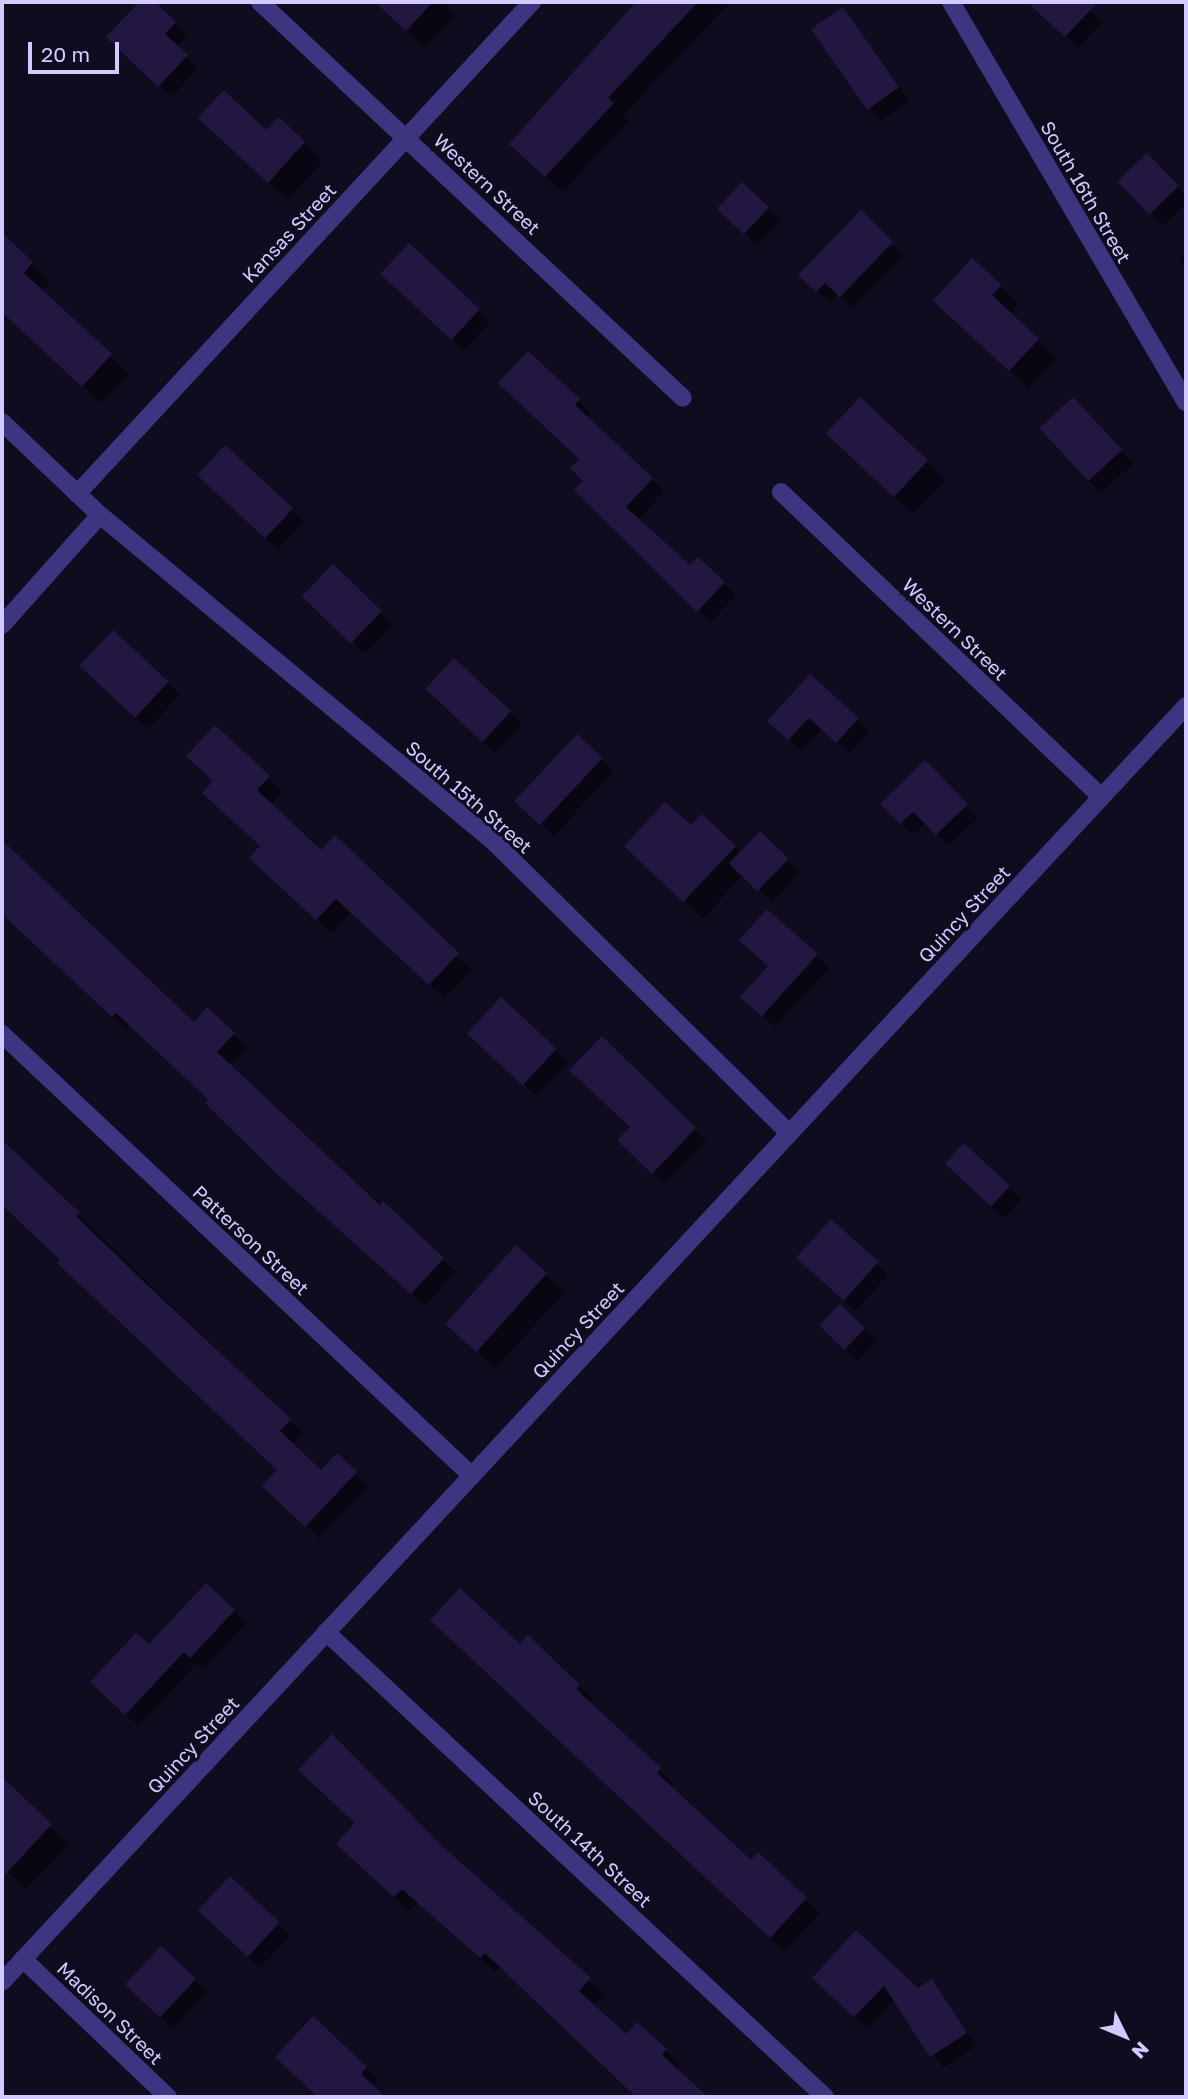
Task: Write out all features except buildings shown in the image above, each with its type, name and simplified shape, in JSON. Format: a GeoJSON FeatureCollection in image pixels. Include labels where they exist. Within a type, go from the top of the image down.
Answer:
{"type":"FeatureCollection","features":[{"type":"Feature","properties":{"kind":"street","name":"Western Street"},"geometry":{"type":"LineString","coordinates":[[260,2],[683,398]]}},
{"type":"Feature","properties":{"kind":"street","name":"Kansas Street"},"geometry":{"type":"LineString","coordinates":[[77,494],[532,2]]}},
{"type":"Feature","properties":{"kind":"street","name":"South 16th Street"},"geometry":{"type":"LineString","coordinates":[[951,2],[1186,402]]}},
{"type":"Feature","properties":{"kind":"street"},"geometry":{"type":"LineString","coordinates":[[2,422],[77,494]]}},
{"type":"Feature","properties":{"kind":"street","name":"Western Street"},"geometry":{"type":"LineString","coordinates":[[781,492],[1101,797]]}},
{"type":"Feature","properties":{"kind":"street","name":"South 15th Street"},"geometry":{"type":"LineString","coordinates":[[77,494],[493,841],[789,1133]]}},
{"type":"Feature","properties":{"kind":"street"},"geometry":{"type":"LineString","coordinates":[[2,625],[100,515]]}},
{"type":"Feature","properties":{"kind":"street","name":"Quincy Street"},"geometry":{"type":"LineString","coordinates":[[2,1982],[1186,706]]}},
{"type":"Feature","properties":{"kind":"street","name":"Patterson Street"},"geometry":{"type":"LineString","coordinates":[[2,1034],[472,1476]]}},
{"type":"Feature","properties":{"kind":"street","name":"South 14th Street"},"geometry":{"type":"LineString","coordinates":[[326,1632],[825,2097]]}},
{"type":"Feature","properties":{"kind":"street","name":"Madison Street"},"geometry":{"type":"LineString","coordinates":[[23,1959],[168,2097]]}}]}
